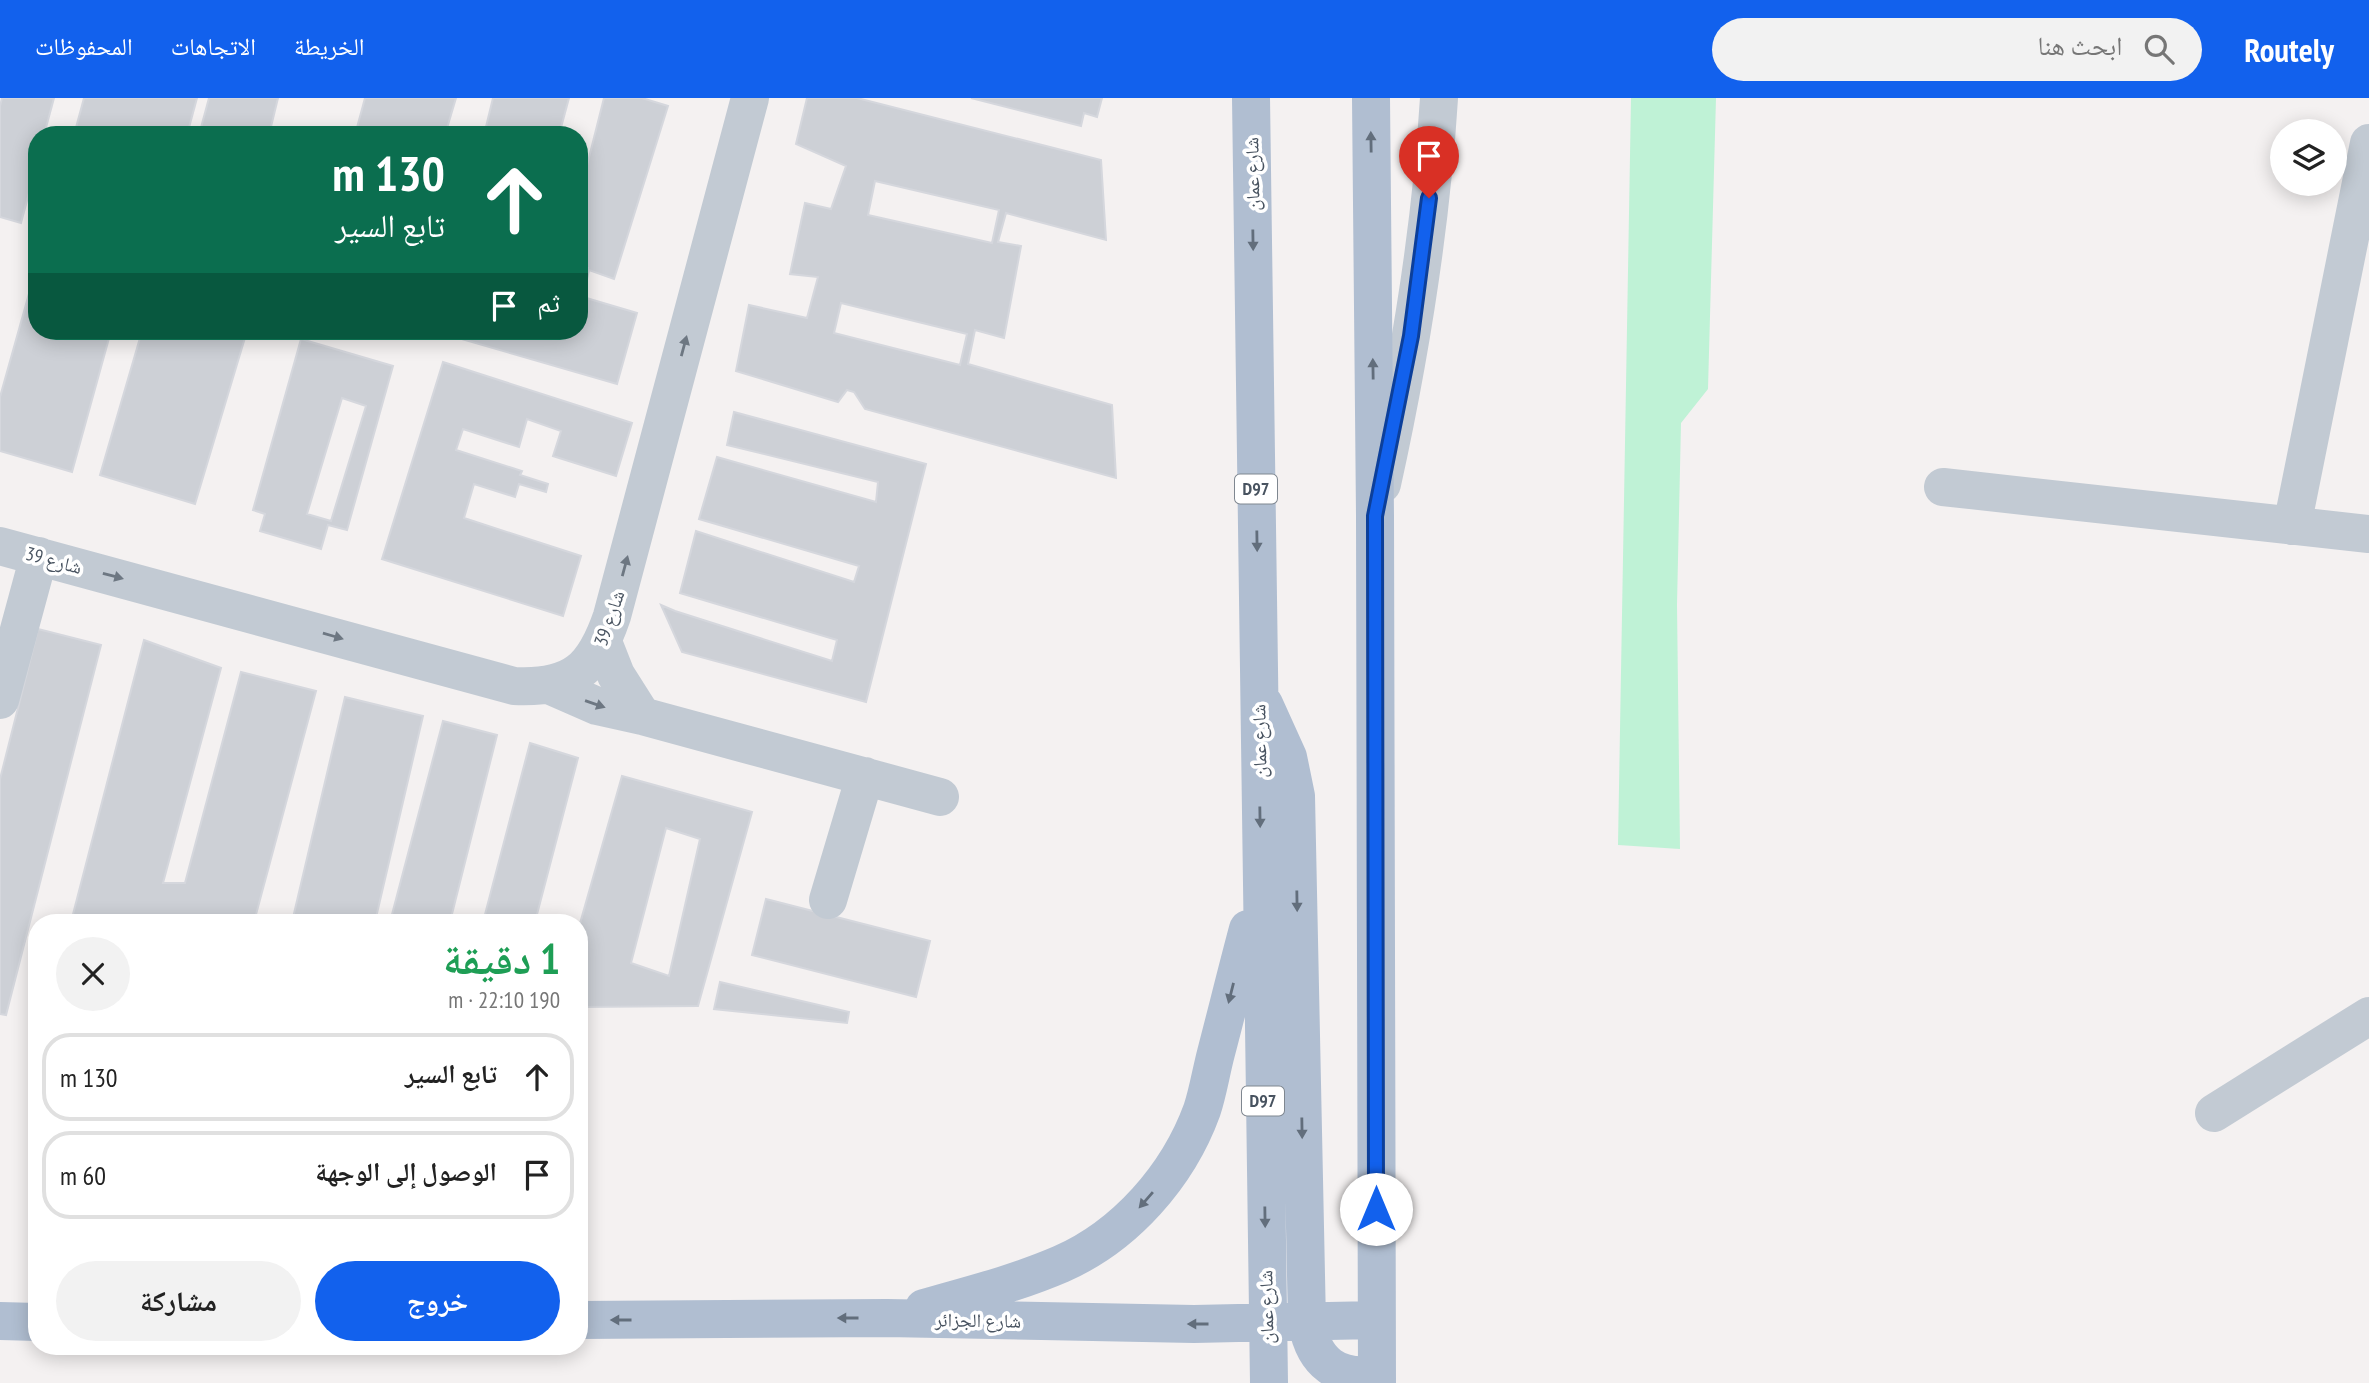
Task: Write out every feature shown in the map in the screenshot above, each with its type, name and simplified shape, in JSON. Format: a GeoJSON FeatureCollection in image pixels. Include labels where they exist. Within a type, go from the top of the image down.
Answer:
{"type":"FeatureCollection","features":[{"type":"Feature","properties":{"kind":"main road","name":"شارع عمان"},"geometry":{"type":"LineString","coordinates":[[1251,98],[1266,1323],[1269,1383]]}},
{"type":"Feature","properties":{"kind":"main road"},"geometry":{"type":"LineString","coordinates":[[1259,693],[1288,757],[1296,796],[1307,1323],[1314,1350],[1323,1361],[1348,1375],[1377,1379],[1371,98]]}},
{"type":"Feature","properties":{"kind":"main road"},"geometry":{"type":"LineString","coordinates":[[887,1318],[1020,1280],[1063,1263],[1095,1246],[1143,1205],[1186,1144],[1202,1110],[1260,879]]}},
{"type":"Feature","properties":{"kind":"main road","name":"شارع الجزائر"},"geometry":{"type":"LineString","coordinates":[[588,1320],[887,1318],[1266,1323],[1376,1320]]}},
{"type":"Feature","properties":{"kind":"main road"},"geometry":{"type":"LineString","coordinates":[[0,1321],[28,1322]]}},
{"type":"Feature","properties":{"kind":"main road"},"geometry":{"type":"LineString","coordinates":[[1266,1323],[1297,1346],[1315,1373],[1318,1383]]}},
{"type":"Feature","properties":{"kind":"street","name":"شارع 39"},"geometry":{"type":"LineString","coordinates":[[0,546],[514,687],[550,685],[580,671],[593,660],[603,642],[750,98]]}},
{"type":"Feature","properties":{"kind":"street"},"geometry":{"type":"LineString","coordinates":[[1375,516],[1417,297],[1438,98]]}},
{"type":"Feature","properties":{"kind":"street"},"geometry":{"type":"LineString","coordinates":[[2292,526],[2369,143]]}},
{"type":"Feature","properties":{"kind":"street"},"geometry":{"type":"LineString","coordinates":[[1943,487],[2369,534]]}},
{"type":"Feature","properties":{"kind":"street"},"geometry":{"type":"LineString","coordinates":[[0,700],[39,556]]}},
{"type":"Feature","properties":{"kind":"street"},"geometry":{"type":"LineString","coordinates":[[603,642],[616,675],[642,716]]}},
{"type":"Feature","properties":{"kind":"street"},"geometry":{"type":"LineString","coordinates":[[550,685],[597,706],[940,797]]}},
{"type":"Feature","properties":{"kind":"street"},"geometry":{"type":"LineString","coordinates":[[828,900],[865,776]]}},
{"type":"Feature","properties":{"kind":"street"},"geometry":{"type":"LineString","coordinates":[[2214,1113],[2369,1016]]}},
{"type":"Feature","properties":{"kind":"green space"},"geometry":{"type":"Polygon","coordinates":[[[1631,98],[1716,98],[1708,389],[1681,423],[1677,605],[1680,849],[1618,845],[1631,98]]]}},
{"type":"Feature","properties":{"kind":"building"},"geometry":{"type":"Polygon","coordinates":[[[2,98],[54,98],[46,126],[28,126],[28,197],[21,223],[0,217],[2,98]]]}},
{"type":"Feature","properties":{"kind":"building"},"geometry":{"type":"Polygon","coordinates":[[[84,98],[197,98],[189,126],[76,126],[84,98]]]}},
{"type":"Feature","properties":{"kind":"building"},"geometry":{"type":"Polygon","coordinates":[[[209,98],[278,98],[271,126],[201,126],[209,98]]]}},
{"type":"Feature","properties":{"kind":"building"},"geometry":{"type":"Polygon","coordinates":[[[365,98],[456,98],[448,126],[357,126],[365,98]]]}},
{"type":"Feature","properties":{"kind":"building"},"geometry":{"type":"Polygon","coordinates":[[[493,98],[569,98],[561,126],[486,126],[493,98]]]}},
{"type":"Feature","properties":{"kind":"building"},"geometry":{"type":"Polygon","coordinates":[[[604,98],[642,98],[668,106],[614,279],[589,270],[588,274],[588,161],[604,98]]]}},
{"type":"Feature","properties":{"kind":"building"},"geometry":{"type":"Polygon","coordinates":[[[807,98],[857,98],[1101,160],[1106,240],[1006,213],[998,242],[1021,246],[1004,338],[975,330],[968,364],[1112,405],[1116,478],[865,409],[854,392],[847,390],[838,402],[736,371],[749,305],[807,318],[818,277],[790,274],[805,203],[831,209],[846,166],[796,144],[807,98]],[[875,181],[868,215],[992,243],[999,210],[875,181]],[[841,303],[834,333],[960,365],[967,334],[841,303]]]}},
{"type":"Feature","properties":{"kind":"building"},"geometry":{"type":"Polygon","coordinates":[[[971,98],[1102,98],[1097,117],[1084,113],[1081,126],[971,98]]]}},
{"type":"Feature","properties":{"kind":"building"},"geometry":{"type":"Polygon","coordinates":[[[28,297],[28,340],[109,340],[72,472],[0,451],[0,397],[28,297]]]}},
{"type":"Feature","properties":{"kind":"building"},"geometry":{"type":"Polygon","coordinates":[[[588,298],[637,313],[617,384],[465,340],[588,340],[588,298]]]}},
{"type":"Feature","properties":{"kind":"building"},"geometry":{"type":"Polygon","coordinates":[[[139,340],[244,340],[195,504],[100,475],[139,340]]]}},
{"type":"Feature","properties":{"kind":"building"},"geometry":{"type":"Polygon","coordinates":[[[301,340],[393,366],[347,530],[328,525],[321,549],[260,531],[265,514],[253,510],[301,340]],[[342,398],[307,514],[331,521],[366,406],[342,398]]]}},
{"type":"Feature","properties":{"kind":"building"},"geometry":{"type":"Polygon","coordinates":[[[443,362],[632,423],[616,476],[553,456],[561,431],[527,419],[519,447],[463,429],[456,450],[522,471],[520,475],[548,484],[546,492],[519,484],[515,497],[474,484],[464,518],[581,556],[563,616],[382,559],[443,362]]]}},
{"type":"Feature","properties":{"kind":"building"},"geometry":{"type":"Polygon","coordinates":[[[734,412],[926,464],[866,702],[682,652],[661,605],[832,661],[837,640],[680,593],[696,531],[854,582],[859,566],[699,519],[717,457],[876,502],[878,482],[727,445],[734,412]]]}},
{"type":"Feature","properties":{"kind":"building"},"geometry":{"type":"Polygon","coordinates":[[[38,629],[101,645],[32,914],[28,914],[28,929],[6,1015],[0,1014],[0,779],[38,629]]]}},
{"type":"Feature","properties":{"kind":"building"},"geometry":{"type":"Polygon","coordinates":[[[144,640],[221,668],[163,883],[185,883],[241,672],[316,691],[256,914],[73,914],[144,640]]]}},
{"type":"Feature","properties":{"kind":"building"},"geometry":{"type":"Polygon","coordinates":[[[345,697],[423,716],[377,914],[294,914],[345,697]]]}},
{"type":"Feature","properties":{"kind":"building"},"geometry":{"type":"Polygon","coordinates":[[[443,721],[497,735],[452,914],[392,914],[443,721]]]}},
{"type":"Feature","properties":{"kind":"building"},"geometry":{"type":"Polygon","coordinates":[[[530,743],[578,758],[537,914],[485,914],[530,743]]]}},
{"type":"Feature","properties":{"kind":"building"},"geometry":{"type":"Polygon","coordinates":[[[622,776],[752,812],[698,1006],[588,1007],[588,914],[583,914],[622,776]],[[666,828],[631,963],[669,976],[700,839],[666,828]]]}},
{"type":"Feature","properties":{"kind":"building"},"geometry":{"type":"Polygon","coordinates":[[[766,899],[930,941],[916,997],[752,955],[766,899]]]}},
{"type":"Feature","properties":{"kind":"building"},"geometry":{"type":"Polygon","coordinates":[[[720,982],[849,1012],[847,1023],[714,1009],[720,982]]]}},
{"type":"Feature","properties":{"kind":"route"},"geometry":{"type":"LineString","coordinates":[[1376,1209],[1375,516],[1411,336],[1429,198]]}}]}
